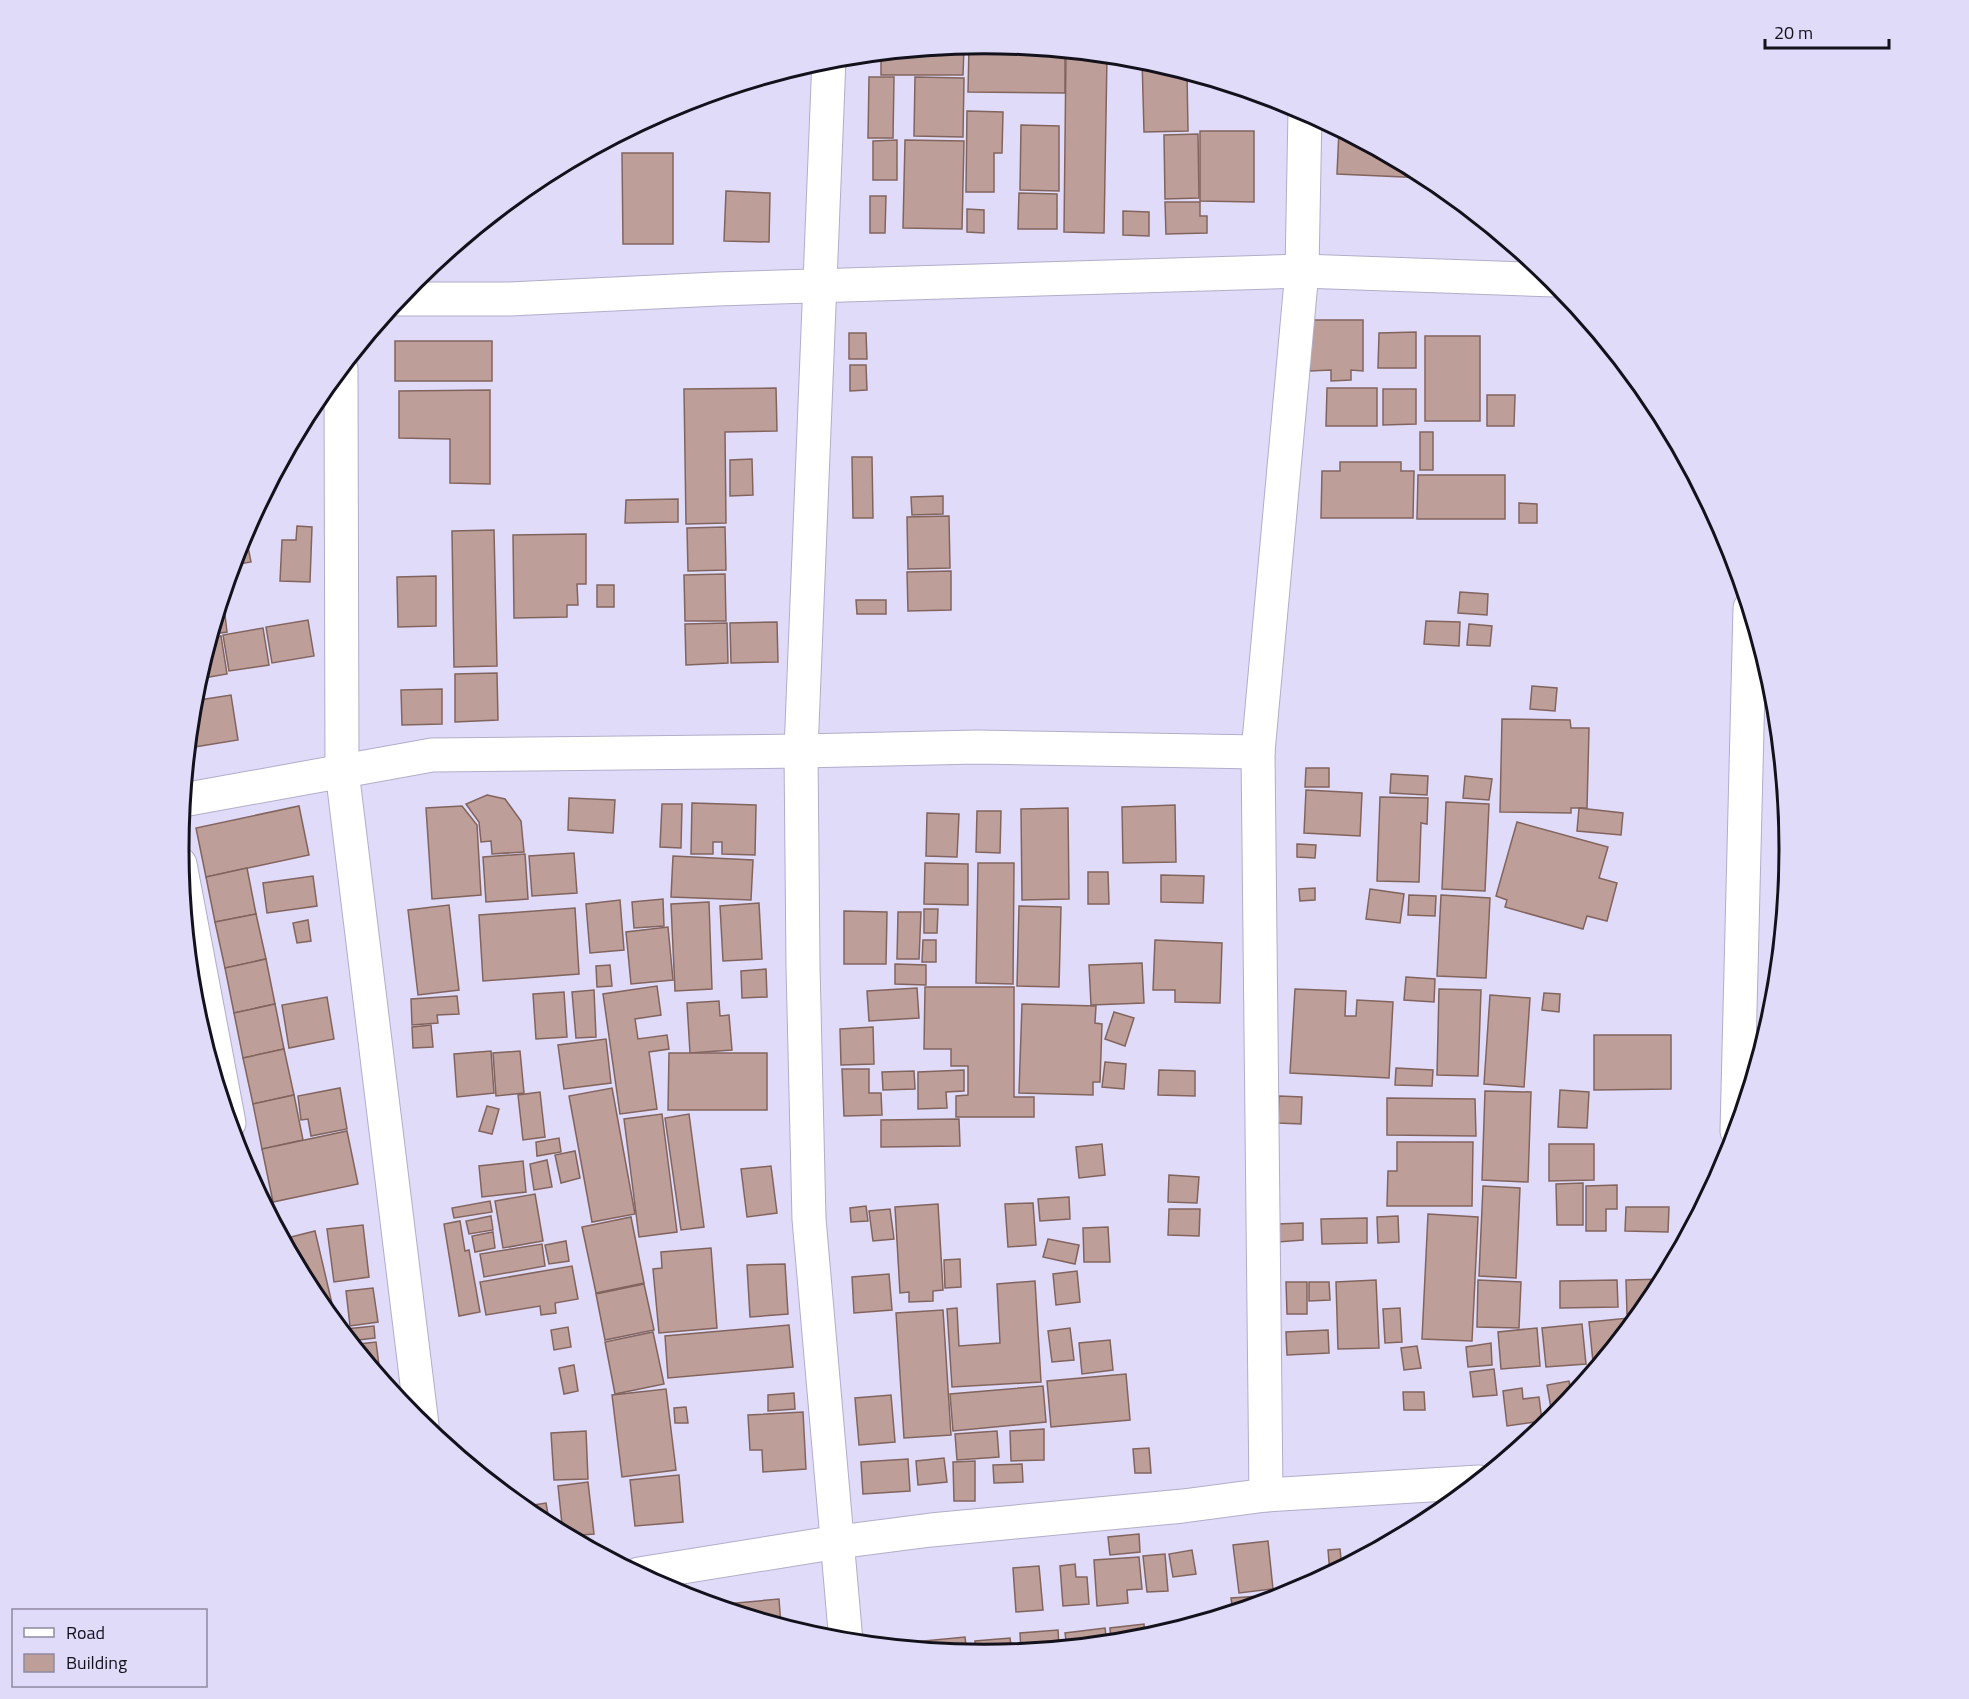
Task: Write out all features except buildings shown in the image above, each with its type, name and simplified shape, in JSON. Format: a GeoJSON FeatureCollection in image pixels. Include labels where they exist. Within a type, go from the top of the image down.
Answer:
{"type":"FeatureCollection","features":[{"type":"Feature","properties":{"kind":"street"},"geometry":{"type":"LineString","coordinates":[[829,69],[801,751],[803,966],[809,1219],[845,1632]]}},
{"type":"Feature","properties":{"kind":"street"},"geometry":{"type":"LineString","coordinates":[[1266,1495],[1258,752],[1302,271],[1305,122]]}},
{"type":"Feature","properties":{"kind":"street"},"geometry":{"type":"LineString","coordinates":[[411,299],[510,299],[819,286],[1302,271],[1539,279]]}},
{"type":"Feature","properties":{"kind":"street"},"geometry":{"type":"LineString","coordinates":[[341,382],[342,771],[420,1410]]}},
{"type":"Feature","properties":{"kind":"street"},"geometry":{"type":"LineString","coordinates":[[1738,1106],[1749,632]]}},
{"type":"Feature","properties":{"kind":"street"},"geometry":{"type":"LineString","coordinates":[[191,799],[432,755],[977,747],[1258,752]]}},
{"type":"Feature","properties":{"kind":"street"},"geometry":{"type":"LineString","coordinates":[[195,944],[216,1056]]}},
{"type":"Feature","properties":{"kind":"street"},"geometry":{"type":"LineString","coordinates":[[653,1572],[838,1542],[931,1530],[1183,1506],[1266,1495],[1466,1483]]}}]}
